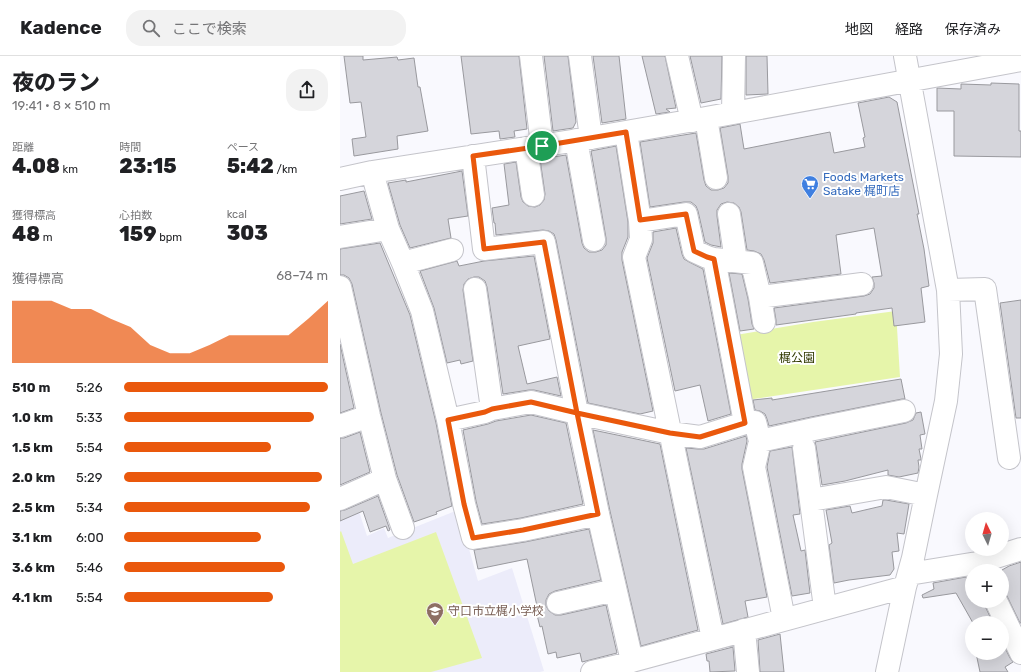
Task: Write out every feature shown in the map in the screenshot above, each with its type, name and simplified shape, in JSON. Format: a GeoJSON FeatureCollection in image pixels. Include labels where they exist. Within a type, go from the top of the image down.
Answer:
{"type":"FeatureCollection","features":[{"type":"Feature","properties":{"kind":"street"},"geometry":{"type":"LineString","coordinates":[[531,56],[534,147],[533,195]]}},
{"type":"Feature","properties":{"kind":"street"},"geometry":{"type":"LineString","coordinates":[[580,56],[583,139],[594,240]]}},
{"type":"Feature","properties":{"kind":"street"},"geometry":{"type":"LineString","coordinates":[[677,56],[699,120],[716,178]]}},
{"type":"Feature","properties":{"kind":"street"},"geometry":{"type":"LineString","coordinates":[[733,114],[734,56]]}},
{"type":"Feature","properties":{"kind":"street"},"geometry":{"type":"LineString","coordinates":[[887,672],[946,401],[951,354],[948,290],[905,56]]}},
{"type":"Feature","properties":{"kind":"street"},"geometry":{"type":"LineString","coordinates":[[340,179],[372,172],[699,120],[1021,60]]}},
{"type":"Feature","properties":{"kind":"street"},"geometry":{"type":"LineString","coordinates":[[626,132],[640,220],[641,239],[634,257],[713,639]]}},
{"type":"Feature","properties":{"kind":"street"},"geometry":{"type":"LineString","coordinates":[[473,156],[484,249],[544,242],[577,413],[615,590],[623,666]]}},
{"type":"Feature","properties":{"kind":"street"},"geometry":{"type":"LineString","coordinates":[[372,172],[388,230],[422,311],[448,420],[464,504],[473,538],[523,530],[598,514]]}},
{"type":"Feature","properties":{"kind":"street"},"geometry":{"type":"LineString","coordinates":[[640,220],[686,214],[694,251],[714,259],[752,263],[764,322]]}},
{"type":"Feature","properties":{"kind":"street"},"geometry":{"type":"LineString","coordinates":[[729,214],[736,261]]}},
{"type":"Feature","properties":{"kind":"street"},"geometry":{"type":"LineString","coordinates":[[340,237],[388,230]]}},
{"type":"Feature","properties":{"kind":"street"},"geometry":{"type":"LineString","coordinates":[[403,263],[452,250]]}},
{"type":"Feature","properties":{"kind":"street"},"geometry":{"type":"LineString","coordinates":[[714,259],[745,423]]}},
{"type":"Feature","properties":{"kind":"street"},"geometry":{"type":"LineString","coordinates":[[760,297],[862,284]]}},
{"type":"Feature","properties":{"kind":"street"},"geometry":{"type":"LineString","coordinates":[[340,287],[369,416],[385,479],[404,528]]}},
{"type":"Feature","properties":{"kind":"street"},"geometry":{"type":"LineString","coordinates":[[475,289],[492,409]]}},
{"type":"Feature","properties":{"kind":"street"},"geometry":{"type":"LineString","coordinates":[[948,290],[985,289],[1009,458]]}},
{"type":"Feature","properties":{"kind":"street"},"geometry":{"type":"LineString","coordinates":[[448,420],[485,412],[492,409],[531,402],[670,433],[700,437],[745,423],[755,422],[760,441],[754,467],[784,619]]}},
{"type":"Feature","properties":{"kind":"street"},"geometry":{"type":"LineString","coordinates":[[760,441],[904,411]]}},
{"type":"Feature","properties":{"kind":"street"},"geometry":{"type":"LineString","coordinates":[[340,426],[369,416]]}},
{"type":"Feature","properties":{"kind":"street"},"geometry":{"type":"LineString","coordinates":[[804,448],[825,608]]}},
{"type":"Feature","properties":{"kind":"street"},"geometry":{"type":"LineString","coordinates":[[340,498],[385,479]]}},
{"type":"Feature","properties":{"kind":"street"},"geometry":{"type":"LineString","coordinates":[[811,500],[886,487],[926,495]]}},
{"type":"Feature","properties":{"kind":"street"},"geometry":{"type":"LineString","coordinates":[[986,564],[1021,549]]}},
{"type":"Feature","properties":{"kind":"street"},"geometry":{"type":"LineString","coordinates":[[592,672],[623,666],[744,630],[825,608],[906,580],[965,569]]}},
{"type":"Feature","properties":{"kind":"street"},"geometry":{"type":"LineString","coordinates":[[558,602],[615,590]]}},
{"type":"Feature","properties":{"kind":"street"},"geometry":{"type":"LineString","coordinates":[[999,608],[1021,653]]}},
{"type":"Feature","properties":{"kind":"street"},"geometry":{"type":"LineString","coordinates":[[744,630],[748,672]]}},
{"type":"Feature","properties":{"kind":"shaded area","name":"守口市立梶小学校"},"geometry":{"type":"Polygon","coordinates":[[[355,499],[367,536],[384,528],[388,538],[458,510],[478,581],[512,568],[544,671],[340,672],[340,507],[355,499]]]}},
{"type":"Feature","properties":{"kind":"green space","name":"梶公園"},"geometry":{"type":"Polygon","coordinates":[[[896,311],[900,377],[747,400],[736,335],[813,322],[896,311]]]}},
{"type":"Feature","properties":{"kind":"green space"},"geometry":{"type":"Polygon","coordinates":[[[341,531],[353,564],[436,532],[482,658],[431,672],[340,672],[341,531]]]}},
{"type":"Feature","properties":{"kind":"building"},"geometry":{"type":"Polygon","coordinates":[[[344,56],[363,56],[363,60],[397,57],[398,60],[414,58],[418,87],[420,87],[428,131],[397,136],[398,149],[354,156],[352,139],[366,137],[361,102],[350,103],[344,56]]]}},
{"type":"Feature","properties":{"kind":"building"},"geometry":{"type":"Polygon","coordinates":[[[461,56],[519,56],[527,129],[514,131],[515,137],[500,139],[499,131],[471,134],[461,56]]]}},
{"type":"Feature","properties":{"kind":"building"},"geometry":{"type":"Polygon","coordinates":[[[544,56],[568,56],[576,122],[573,128],[553,131],[544,56]]]}},
{"type":"Feature","properties":{"kind":"building"},"geometry":{"type":"Polygon","coordinates":[[[593,56],[619,56],[626,119],[602,123],[593,56]]]}},
{"type":"Feature","properties":{"kind":"building"},"geometry":{"type":"Polygon","coordinates":[[[642,56],[665,56],[676,108],[666,109],[670,112],[656,114],[642,56]]]}},
{"type":"Feature","properties":{"kind":"building"},"geometry":{"type":"Polygon","coordinates":[[[690,56],[722,56],[721,99],[701,103],[690,56]]]}},
{"type":"Feature","properties":{"kind":"building"},"geometry":{"type":"Polygon","coordinates":[[[746,56],[767,56],[768,94],[746,95],[746,56]]]}},
{"type":"Feature","properties":{"kind":"building"},"geometry":{"type":"Polygon","coordinates":[[[991,83],[1019,84],[1019,131],[1021,131],[1021,157],[954,156],[954,111],[937,111],[937,88],[961,89],[961,84],[991,85],[991,83]]]}},
{"type":"Feature","properties":{"kind":"building"},"geometry":{"type":"Polygon","coordinates":[[[889,97],[897,102],[919,214],[917,214],[929,286],[921,288],[925,322],[894,326],[892,308],[776,325],[774,308],[870,294],[874,288],[872,277],[882,276],[874,228],[836,235],[841,274],[770,283],[761,254],[747,250],[741,212],[739,207],[734,203],[727,202],[721,204],[717,210],[721,247],[705,242],[698,211],[696,206],[691,202],[650,207],[640,142],[696,133],[706,186],[711,190],[718,190],[724,188],[728,183],[720,128],[740,124],[744,149],[830,132],[834,153],[865,147],[863,138],[865,137],[858,103],[889,97]]]}},
{"type":"Feature","properties":{"kind":"building"},"geometry":{"type":"Polygon","coordinates":[[[616,146],[628,222],[628,237],[622,252],[622,260],[653,411],[640,414],[588,403],[554,234],[543,230],[496,235],[492,208],[509,205],[504,164],[516,162],[523,202],[528,206],[535,207],[540,205],[544,200],[545,194],[540,159],[566,155],[582,243],[584,248],[589,252],[602,250],[606,245],[606,238],[591,151],[616,146]]]}},
{"type":"Feature","properties":{"kind":"building"},"geometry":{"type":"Polygon","coordinates":[[[462,171],[468,216],[448,219],[451,238],[410,248],[400,225],[388,183],[406,180],[406,182],[462,171]]]}},
{"type":"Feature","properties":{"kind":"building"},"geometry":{"type":"Polygon","coordinates":[[[364,191],[372,219],[340,224],[340,196],[364,191]]]}},
{"type":"Feature","properties":{"kind":"building"},"geometry":{"type":"Polygon","coordinates":[[[676,228],[684,259],[703,269],[731,414],[708,421],[700,385],[675,391],[647,258],[653,243],[653,232],[676,228]]]}},
{"type":"Feature","properties":{"kind":"building"},"geometry":{"type":"Polygon","coordinates":[[[380,243],[410,315],[436,423],[452,506],[436,512],[437,514],[414,522],[397,475],[381,413],[352,284],[349,278],[344,275],[340,275],[340,249],[380,243]]]}},
{"type":"Feature","properties":{"kind":"building"},"geometry":{"type":"Polygon","coordinates":[[[534,256],[550,339],[518,346],[527,384],[557,377],[561,396],[534,390],[503,394],[487,287],[485,281],[479,277],[468,279],[464,284],[463,290],[473,361],[461,364],[460,360],[447,363],[434,308],[420,271],[457,261],[459,266],[484,261],[534,256]]]}},
{"type":"Feature","properties":{"kind":"building"},"geometry":{"type":"Polygon","coordinates":[[[729,273],[742,274],[754,329],[740,331],[729,273]]]}},
{"type":"Feature","properties":{"kind":"building"},"geometry":{"type":"Polygon","coordinates":[[[1021,300],[1021,418],[1016,418],[1000,303],[1021,300]]]}},
{"type":"Feature","properties":{"kind":"building"},"geometry":{"type":"Polygon","coordinates":[[[340,344],[354,408],[340,413],[340,344]]]}},
{"type":"Feature","properties":{"kind":"building"},"geometry":{"type":"Polygon","coordinates":[[[901,379],[905,399],[769,426],[765,414],[755,410],[753,400],[772,398],[772,400],[901,379]]]}},
{"type":"Feature","properties":{"kind":"building"},"geometry":{"type":"Polygon","coordinates":[[[921,412],[925,434],[920,435],[922,449],[919,449],[921,460],[918,460],[918,473],[899,477],[888,475],[888,470],[822,485],[815,442],[906,423],[913,420],[916,413],[921,412]]]}},
{"type":"Feature","properties":{"kind":"building"},"geometry":{"type":"Polygon","coordinates":[[[531,415],[566,423],[583,504],[521,518],[482,524],[476,501],[463,430],[496,421],[531,415]]]}},
{"type":"Feature","properties":{"kind":"building"},"geometry":{"type":"Polygon","coordinates":[[[593,430],[660,444],[698,630],[641,646],[593,430]]]}},
{"type":"Feature","properties":{"kind":"building"},"geometry":{"type":"Polygon","coordinates":[[[360,432],[370,472],[340,485],[340,438],[360,432]]]}},
{"type":"Feature","properties":{"kind":"building"},"geometry":{"type":"Polygon","coordinates":[[[746,436],[747,441],[742,469],[767,597],[745,601],[748,617],[723,624],[686,448],[704,449],[746,436]]]}},
{"type":"Feature","properties":{"kind":"building"},"geometry":{"type":"Polygon","coordinates":[[[792,447],[800,514],[793,515],[801,551],[805,550],[810,593],[792,596],[767,467],[770,451],[792,447]]]}},
{"type":"Feature","properties":{"kind":"building"},"geometry":{"type":"Polygon","coordinates":[[[378,496],[390,530],[388,531],[386,526],[370,532],[363,511],[340,521],[340,511],[378,496]]]}},
{"type":"Feature","properties":{"kind":"building"},"geometry":{"type":"Polygon","coordinates":[[[883,500],[909,504],[904,534],[897,533],[899,551],[892,552],[894,569],[890,575],[834,583],[829,545],[832,543],[826,510],[850,506],[852,513],[882,506],[883,500]]]}},
{"type":"Feature","properties":{"kind":"building"},"geometry":{"type":"Polygon","coordinates":[[[589,529],[601,580],[555,591],[549,594],[546,600],[546,606],[549,611],[555,615],[606,605],[617,653],[582,662],[580,653],[557,658],[556,652],[548,654],[542,626],[540,627],[536,611],[538,611],[527,559],[478,569],[474,550],[525,542],[589,529]]]}},
{"type":"Feature","properties":{"kind":"building"},"geometry":{"type":"Polygon","coordinates":[[[1021,562],[1021,623],[1009,600],[1009,566],[1021,562]]]}},
{"type":"Feature","properties":{"kind":"building"},"geometry":{"type":"Polygon","coordinates":[[[965,577],[965,608],[986,608],[990,616],[969,616],[956,593],[923,598],[922,595],[934,589],[933,583],[965,577]]]}},
{"type":"Feature","properties":{"kind":"building"},"geometry":{"type":"Polygon","coordinates":[[[780,634],[784,672],[760,672],[758,640],[780,634]]]}},
{"type":"Feature","properties":{"kind":"building"},"geometry":{"type":"Polygon","coordinates":[[[733,647],[735,671],[710,672],[709,661],[707,661],[706,654],[733,647]]]}},
{"type":"Feature","properties":{"kind":"building"},"geometry":{"type":"Polygon","coordinates":[[[1009,656],[1013,662],[1005,667],[1008,672],[980,672],[977,660],[1009,660],[1009,656]]]}},
{"type":"Feature","properties":{"kind":"place","name":"Foods Markets Satake 梶町店"},"geometry":{"type":"Point","coordinates":[810,199]}},
{"type":"Feature","properties":{"kind":"place","name":"守口市立梶小学校"},"geometry":{"type":"Point","coordinates":[435,626]}},
{"type":"Feature","properties":{"kind":"route"},"geometry":{"type":"LineString","coordinates":[[542,146],[473,156],[484,249],[544,242],[577,413],[531,402],[492,409],[485,412],[448,420],[464,504],[473,538],[523,530],[598,514],[577,413],[670,433],[700,437],[745,423],[714,259],[694,251],[686,214],[640,220],[626,132],[542,146]]}}]}
